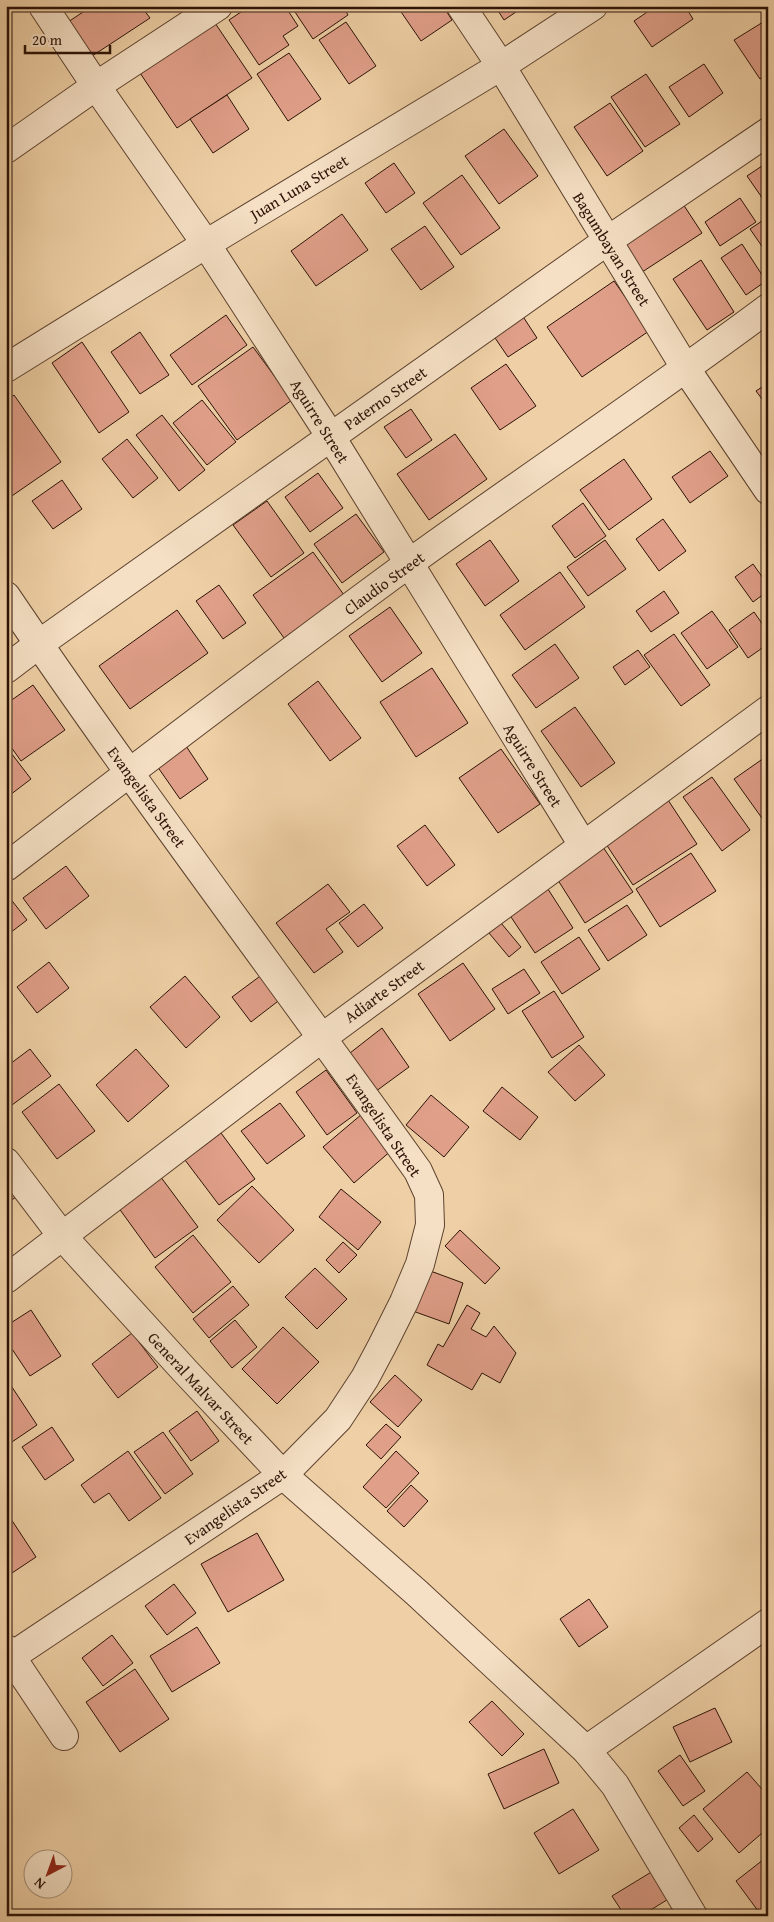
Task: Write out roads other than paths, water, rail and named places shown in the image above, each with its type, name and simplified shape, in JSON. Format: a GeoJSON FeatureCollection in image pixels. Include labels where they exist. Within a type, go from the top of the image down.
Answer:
{"type":"FeatureCollection","features":[{"type":"Feature","properties":{"kind":"street","name":"Aguirre Street"},"geometry":{"type":"LineString","coordinates":[[43,6],[206,244],[331,437],[583,845]]}},
{"type":"Feature","properties":{"kind":"street"},"geometry":{"type":"LineString","coordinates":[[6,148],[218,6]]}},
{"type":"Feature","properties":{"kind":"street","name":"Bagumbayan Street"},"geometry":{"type":"LineString","coordinates":[[461,6],[501,66],[686,369],[768,490]]}},
{"type":"Feature","properties":{"kind":"street","name":"Juan Luna Street"},"geometry":{"type":"LineString","coordinates":[[6,368],[206,244],[501,66],[593,6]]}},
{"type":"Feature","properties":{"kind":"street","name":"Paterno Street"},"geometry":{"type":"LineString","coordinates":[[6,669],[38,644],[607,241],[768,132]]}},
{"type":"Feature","properties":{"kind":"street","name":"Claudio Street"},"geometry":{"type":"LineString","coordinates":[[6,867],[129,772],[409,564],[686,369],[768,308]]}},
{"type":"Feature","properties":{"kind":"street","name":"Evangelista Street"},"geometry":{"type":"LineString","coordinates":[[6,596],[129,772],[418,1171],[429,1195],[430,1225],[420,1264],[404,1302],[365,1378],[338,1419],[283,1475],[8,1655]]}},
{"type":"Feature","properties":{"kind":"street","name":"Adiarte Street"},"geometry":{"type":"LineString","coordinates":[[6,1279],[322,1037],[768,710]]}},
{"type":"Feature","properties":{"kind":"street","name":"General Malvar Street"},"geometry":{"type":"LineString","coordinates":[[6,1162],[63,1237],[184,1371],[283,1475],[418,1593],[586,1750],[615,1785],[693,1916]]}},
{"type":"Feature","properties":{"kind":"street"},"geometry":{"type":"LineString","coordinates":[[586,1750],[768,1623]]}},
{"type":"Feature","properties":{"kind":"street"},"geometry":{"type":"LineString","coordinates":[[8,1655],[64,1736]]}}]}
